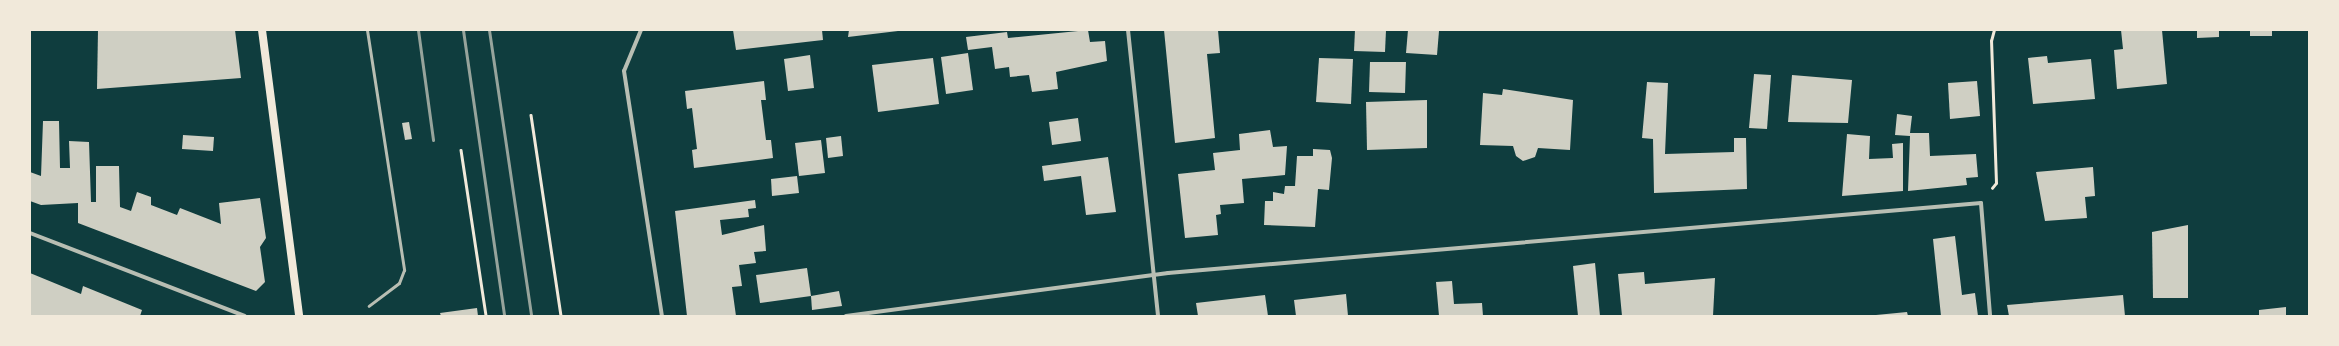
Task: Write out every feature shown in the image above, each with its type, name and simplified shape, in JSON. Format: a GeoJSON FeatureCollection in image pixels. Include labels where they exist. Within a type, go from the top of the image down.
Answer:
{"type":"FeatureCollection","features":[{"type":"Feature","properties":{"kind":"main road"},"geometry":{"type":"LineString","coordinates":[[262,30],[299,316]]}},
{"type":"Feature","properties":{"kind":"street"},"geometry":{"type":"LineString","coordinates":[[641,30],[624,71],[662,316]]}},
{"type":"Feature","properties":{"kind":"street"},"geometry":{"type":"LineString","coordinates":[[1128,30],[1158,316]]}},
{"type":"Feature","properties":{"kind":"street"},"geometry":{"type":"LineString","coordinates":[[846,316],[1154,275],[1981,203],[1990,316]]}},
{"type":"Feature","properties":{"kind":"street"},"geometry":{"type":"LineString","coordinates":[[30,233],[245,316]]}},
{"type":"Feature","properties":{"kind":"lane"},"geometry":{"type":"LineString","coordinates":[[367,30],[404,270],[399,283],[369,306]]}},
{"type":"Feature","properties":{"kind":"path"},"geometry":{"type":"LineString","coordinates":[[1981,203],[1996,183],[1991,41],[1994,30]]}},
{"type":"Feature","properties":{"kind":"path"},"geometry":{"type":"LineString","coordinates":[[531,115],[561,316]]}},
{"type":"Feature","properties":{"kind":"path"},"geometry":{"type":"LineString","coordinates":[[461,150],[486,316]]}},
{"type":"Feature","properties":{"kind":"building"},"geometry":{"type":"Polygon","coordinates":[[[98,30],[235,30],[241,78],[97,89],[98,30]]]}},
{"type":"Feature","properties":{"kind":"building"},"geometry":{"type":"Polygon","coordinates":[[[733,30],[822,30],[823,40],[736,50],[733,30]]]}},
{"type":"Feature","properties":{"kind":"building"},"geometry":{"type":"Polygon","coordinates":[[[849,30],[898,30],[898,31],[848,37],[849,30]]]}},
{"type":"Feature","properties":{"kind":"building"},"geometry":{"type":"Polygon","coordinates":[[[1088,30],[1090,42],[1105,41],[1107,61],[1056,72],[1058,89],[1032,92],[1029,75],[1010,77],[1009,67],[995,69],[992,47],[968,50],[966,37],[1007,32],[1008,38],[1088,30]]]}},
{"type":"Feature","properties":{"kind":"building"},"geometry":{"type":"Polygon","coordinates":[[[1164,30],[1218,30],[1220,53],[1207,54],[1215,138],[1175,143],[1164,30]]]}},
{"type":"Feature","properties":{"kind":"building"},"geometry":{"type":"Polygon","coordinates":[[[1355,30],[1386,30],[1385,52],[1354,51],[1355,30]]]}},
{"type":"Feature","properties":{"kind":"building"},"geometry":{"type":"Polygon","coordinates":[[[1408,30],[1439,31],[1437,55],[1406,53],[1408,30]]]}},
{"type":"Feature","properties":{"kind":"building"},"geometry":{"type":"Polygon","coordinates":[[[2121,30],[2162,30],[2167,84],[2117,89],[2114,50],[2123,49],[2121,30]]]}},
{"type":"Feature","properties":{"kind":"building"},"geometry":{"type":"Polygon","coordinates":[[[2197,30],[2219,30],[2219,37],[2197,38],[2197,30]]]}},
{"type":"Feature","properties":{"kind":"building"},"geometry":{"type":"Polygon","coordinates":[[[2250,30],[2272,30],[2272,36],[2250,36],[2250,30]]]}},
{"type":"Feature","properties":{"kind":"building"},"geometry":{"type":"Polygon","coordinates":[[[968,53],[973,90],[946,94],[941,57],[968,53]]]}},
{"type":"Feature","properties":{"kind":"building"},"geometry":{"type":"Polygon","coordinates":[[[810,55],[814,88],[788,91],[784,59],[810,55]]]}},
{"type":"Feature","properties":{"kind":"building"},"geometry":{"type":"Polygon","coordinates":[[[2047,56],[2048,63],[2091,59],[2095,99],[2033,104],[2028,58],[2047,56]]]}},
{"type":"Feature","properties":{"kind":"building"},"geometry":{"type":"Polygon","coordinates":[[[933,58],[939,104],[878,112],[872,65],[933,58]]]}},
{"type":"Feature","properties":{"kind":"building"},"geometry":{"type":"Polygon","coordinates":[[[1319,58],[1353,59],[1351,104],[1316,102],[1319,58]]]}},
{"type":"Feature","properties":{"kind":"building"},"geometry":{"type":"Polygon","coordinates":[[[1370,62],[1406,62],[1405,93],[1369,92],[1370,62]]]}},
{"type":"Feature","properties":{"kind":"building"},"geometry":{"type":"Polygon","coordinates":[[[1754,74],[1771,75],[1767,129],[1749,128],[1754,74]]]}},
{"type":"Feature","properties":{"kind":"building"},"geometry":{"type":"Polygon","coordinates":[[[1792,75],[1852,80],[1848,123],[1788,122],[1792,75]]]}},
{"type":"Feature","properties":{"kind":"building"},"geometry":{"type":"Polygon","coordinates":[[[764,81],[766,100],[761,100],[766,140],[771,140],[773,158],[694,168],[692,150],[697,149],[692,108],[687,109],[685,91],[764,81]]]}},
{"type":"Feature","properties":{"kind":"building"},"geometry":{"type":"Polygon","coordinates":[[[1977,81],[1980,116],[1950,119],[1948,83],[1977,81]]]}},
{"type":"Feature","properties":{"kind":"building"},"geometry":{"type":"Polygon","coordinates":[[[1647,82],[1668,83],[1665,154],[1734,152],[1734,138],[1746,138],[1747,189],[1654,193],[1653,139],[1642,138],[1647,82]]]}},
{"type":"Feature","properties":{"kind":"building"},"geometry":{"type":"Polygon","coordinates":[[[1503,89],[1573,100],[1570,150],[1538,148],[1535,157],[1523,161],[1516,156],[1513,146],[1480,145],[1483,93],[1502,95],[1503,89]]]}},
{"type":"Feature","properties":{"kind":"building"},"geometry":{"type":"Polygon","coordinates":[[[1427,100],[1427,148],[1367,150],[1366,102],[1427,100]]]}},
{"type":"Feature","properties":{"kind":"building"},"geometry":{"type":"Polygon","coordinates":[[[1897,114],[1912,116],[1910,133],[1929,133],[1930,156],[1976,154],[1978,177],[1966,178],[1967,185],[1908,191],[1910,136],[1895,135],[1897,114]]]}},
{"type":"Feature","properties":{"kind":"building"},"geometry":{"type":"Polygon","coordinates":[[[1078,118],[1081,141],[1052,145],[1049,122],[1078,118]]]}},
{"type":"Feature","properties":{"kind":"building"},"geometry":{"type":"Polygon","coordinates":[[[43,121],[59,121],[60,168],[70,168],[69,141],[89,142],[91,202],[96,202],[96,166],[119,166],[120,207],[131,211],[137,192],[151,197],[151,205],[177,215],[180,208],[221,224],[219,203],[260,198],[266,238],[260,247],[265,282],[256,291],[78,223],[78,203],[41,205],[30,201],[30,172],[41,176],[43,121]]]}},
{"type":"Feature","properties":{"kind":"building"},"geometry":{"type":"Polygon","coordinates":[[[409,122],[412,139],[405,140],[402,123],[409,122]]]}},
{"type":"Feature","properties":{"kind":"building"},"geometry":{"type":"Polygon","coordinates":[[[1270,130],[1273,147],[1287,146],[1285,175],[1242,179],[1244,203],[1220,205],[1221,214],[1216,215],[1218,235],[1185,238],[1178,174],[1215,170],[1213,153],[1240,150],[1239,134],[1270,130]]]}},
{"type":"Feature","properties":{"kind":"building"},"geometry":{"type":"Polygon","coordinates":[[[1847,134],[1870,136],[1869,159],[1893,158],[1892,144],[1903,143],[1903,191],[1842,196],[1847,134]]]}},
{"type":"Feature","properties":{"kind":"building"},"geometry":{"type":"Polygon","coordinates":[[[183,135],[214,137],[213,151],[182,149],[183,135]]]}},
{"type":"Feature","properties":{"kind":"building"},"geometry":{"type":"Polygon","coordinates":[[[841,136],[843,156],[828,158],[826,138],[841,136]]]}},
{"type":"Feature","properties":{"kind":"building"},"geometry":{"type":"Polygon","coordinates":[[[821,140],[825,173],[799,176],[795,143],[821,140]]]}},
{"type":"Feature","properties":{"kind":"building"},"geometry":{"type":"Polygon","coordinates":[[[1313,149],[1330,150],[1332,158],[1329,190],[1318,189],[1315,227],[1264,225],[1265,201],[1273,201],[1273,192],[1284,194],[1285,186],[1295,186],[1297,156],[1313,156],[1313,149]]]}},
{"type":"Feature","properties":{"kind":"building"},"geometry":{"type":"Polygon","coordinates":[[[1108,157],[1116,212],[1086,215],[1081,176],[1044,181],[1042,166],[1108,157]]]}},
{"type":"Feature","properties":{"kind":"building"},"geometry":{"type":"Polygon","coordinates":[[[2093,167],[2095,196],[2085,197],[2087,218],[2045,221],[2036,172],[2093,167]]]}},
{"type":"Feature","properties":{"kind":"building"},"geometry":{"type":"Polygon","coordinates":[[[797,176],[799,193],[772,196],[771,179],[797,176]]]}},
{"type":"Feature","properties":{"kind":"building"},"geometry":{"type":"Polygon","coordinates":[[[755,200],[756,208],[748,209],[749,217],[720,220],[722,235],[764,225],[766,251],[754,252],[756,263],[739,265],[742,286],[732,287],[736,316],[687,316],[675,211],[755,200]]]}},
{"type":"Feature","properties":{"kind":"building"},"geometry":{"type":"Polygon","coordinates":[[[2188,225],[2188,298],[2153,298],[2152,232],[2188,225]]]}},
{"type":"Feature","properties":{"kind":"building"},"geometry":{"type":"Polygon","coordinates":[[[1955,236],[1962,295],[1975,293],[1978,316],[1941,316],[1933,239],[1955,236]]]}},
{"type":"Feature","properties":{"kind":"building"},"geometry":{"type":"Polygon","coordinates":[[[1595,263],[1600,316],[1578,316],[1573,266],[1595,263]]]}},
{"type":"Feature","properties":{"kind":"building"},"geometry":{"type":"Polygon","coordinates":[[[807,268],[811,296],[760,303],[756,275],[807,268]]]}},
{"type":"Feature","properties":{"kind":"building"},"geometry":{"type":"Polygon","coordinates":[[[1644,272],[1645,284],[1715,278],[1713,316],[1622,316],[1618,274],[1644,272]]]}},
{"type":"Feature","properties":{"kind":"building"},"geometry":{"type":"Polygon","coordinates":[[[30,273],[81,294],[83,286],[142,310],[140,316],[30,316],[30,273]]]}},
{"type":"Feature","properties":{"kind":"building"},"geometry":{"type":"Polygon","coordinates":[[[1452,281],[1454,304],[1482,303],[1483,316],[1439,316],[1436,282],[1452,281]]]}},
{"type":"Feature","properties":{"kind":"building"},"geometry":{"type":"Polygon","coordinates":[[[839,291],[842,306],[812,310],[811,296],[839,291]]]}},
{"type":"Feature","properties":{"kind":"building"},"geometry":{"type":"Polygon","coordinates":[[[1346,294],[1348,316],[1296,316],[1294,300],[1346,294]]]}},
{"type":"Feature","properties":{"kind":"building"},"geometry":{"type":"Polygon","coordinates":[[[1265,295],[1268,316],[1198,316],[1196,303],[1265,295]]]}},
{"type":"Feature","properties":{"kind":"building"},"geometry":{"type":"Polygon","coordinates":[[[2123,295],[2125,316],[2009,316],[2007,305],[2123,295]]]}},
{"type":"Feature","properties":{"kind":"building"},"geometry":{"type":"Polygon","coordinates":[[[2286,307],[2286,316],[2259,316],[2259,310],[2286,307]]]}},
{"type":"Feature","properties":{"kind":"building"},"geometry":{"type":"Polygon","coordinates":[[[477,308],[478,316],[441,316],[440,313],[477,308]]]}},
{"type":"Feature","properties":{"kind":"building"},"geometry":{"type":"Polygon","coordinates":[[[1907,312],[1908,316],[1876,316],[1876,315],[1907,312]]]}},
{"type":"Feature","properties":{"kind":"railway"},"geometry":{"type":"LineString","coordinates":[[418,30],[433,140]]}},
{"type":"Feature","properties":{"kind":"railway"},"geometry":{"type":"LineString","coordinates":[[463,30],[504,316]]}},
{"type":"Feature","properties":{"kind":"railway"},"geometry":{"type":"LineString","coordinates":[[489,30],[531,316]]}}]}
